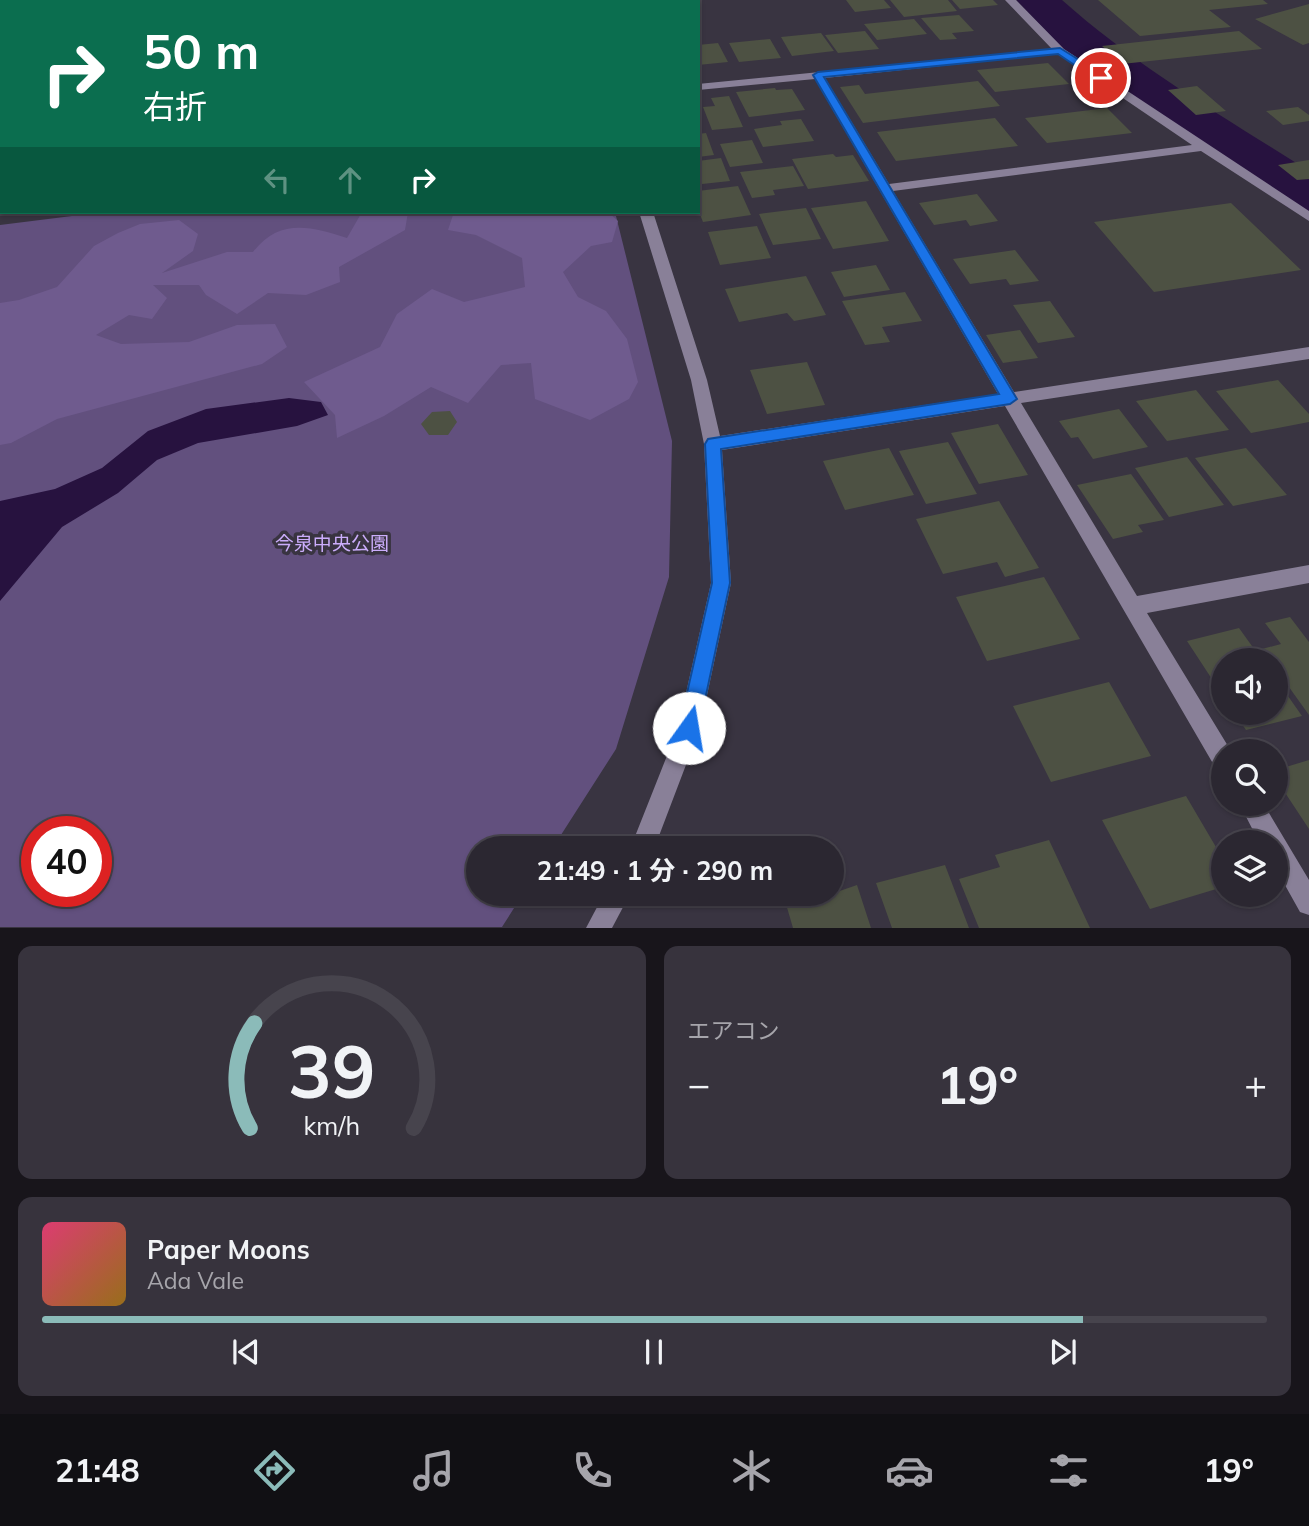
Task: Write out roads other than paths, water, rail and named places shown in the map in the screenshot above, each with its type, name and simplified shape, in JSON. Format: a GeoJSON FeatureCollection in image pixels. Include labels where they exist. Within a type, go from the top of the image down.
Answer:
{"type":"FeatureCollection","features":[{"type":"Feature","properties":{"kind":"street"},"geometry":{"type":"LineString","coordinates":[[1010,0],[1060,51],[1306,212]]}},
{"type":"Feature","properties":{"kind":"street"},"geometry":{"type":"LineString","coordinates":[[700,87],[1060,51]]}},
{"type":"Feature","properties":{"kind":"street"},"geometry":{"type":"LineString","coordinates":[[818,75],[1211,739]]}},
{"type":"Feature","properties":{"kind":"street"},"geometry":{"type":"LineString","coordinates":[[885,188],[1203,147]]}},
{"type":"Feature","properties":{"kind":"street"},"geometry":{"type":"LineString","coordinates":[[647,214],[699,380],[713,444],[721,583],[689,728],[647,836]]}},
{"type":"Feature","properties":{"kind":"street"},"geometry":{"type":"LineString","coordinates":[[713,444],[1309,353]]}},
{"type":"Feature","properties":{"kind":"street"},"geometry":{"type":"LineString","coordinates":[[1133,607],[1309,574]]}},
{"type":"Feature","properties":{"kind":"street"},"geometry":{"type":"LineString","coordinates":[[1288,867],[1309,903]]}},
{"type":"Feature","properties":{"kind":"street"},"geometry":{"type":"LineString","coordinates":[[598,928],[611,906]]}},
{"type":"Feature","properties":{"kind":"waterway"},"geometry":{"type":"LineString","coordinates":[[1037,0],[1084,44],[1126,76],[1309,196]]}},
{"type":"Feature","properties":{"kind":"park label","name":"今泉中央公園"},"geometry":{"type":"Point","coordinates":[332,543]}}]}
